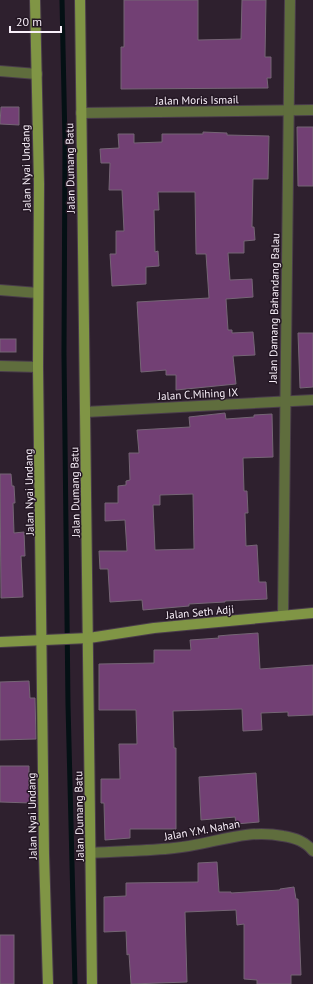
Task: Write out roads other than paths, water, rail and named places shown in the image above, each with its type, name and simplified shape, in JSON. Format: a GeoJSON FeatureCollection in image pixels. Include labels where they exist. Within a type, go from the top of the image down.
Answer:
{"type":"FeatureCollection","features":[{"type":"Feature","properties":{"kind":"street","name":"Jalan Nyai Undang"},"geometry":{"type":"LineString","coordinates":[[35,0],[39,184],[38,367],[46,640],[44,854],[48,984]]}},
{"type":"Feature","properties":{"kind":"street","name":"Jalan Dumang Batu"},"geometry":{"type":"LineString","coordinates":[[80,0],[89,638],[92,984]]}},
{"type":"Feature","properties":{"kind":"street","name":"Jalan Damang Bahandang Balau"},"geometry":{"type":"LineString","coordinates":[[283,616],[290,0]]}},
{"type":"Feature","properties":{"kind":"street"},"geometry":{"type":"LineString","coordinates":[[0,72],[37,74]]}},
{"type":"Feature","properties":{"kind":"street","name":"Jalan Moris Ismail"},"geometry":{"type":"LineString","coordinates":[[81,113],[313,110]]}},
{"type":"Feature","properties":{"kind":"street"},"geometry":{"type":"LineString","coordinates":[[0,290],[38,293]]}},
{"type":"Feature","properties":{"kind":"street"},"geometry":{"type":"LineString","coordinates":[[0,366],[38,367]]}},
{"type":"Feature","properties":{"kind":"street","name":"Jalan C.Mihing IX"},"geometry":{"type":"LineString","coordinates":[[85,412],[313,400]]}},
{"type":"Feature","properties":{"kind":"street","name":"Jalan Seth Adji"},"geometry":{"type":"LineString","coordinates":[[46,640],[89,638],[154,628],[313,613]]}},
{"type":"Feature","properties":{"kind":"street"},"geometry":{"type":"LineString","coordinates":[[0,642],[46,640]]}},
{"type":"Feature","properties":{"kind":"street","name":"Jalan Y.M. Nahan"},"geometry":{"type":"LineString","coordinates":[[91,853],[176,848],[247,834],[272,834],[290,837],[304,842],[313,850]]}},
{"type":"Feature","properties":{"kind":"waterway"},"geometry":{"type":"LineString","coordinates":[[62,0],[65,142],[64,354],[68,704],[75,984]]}}]}
